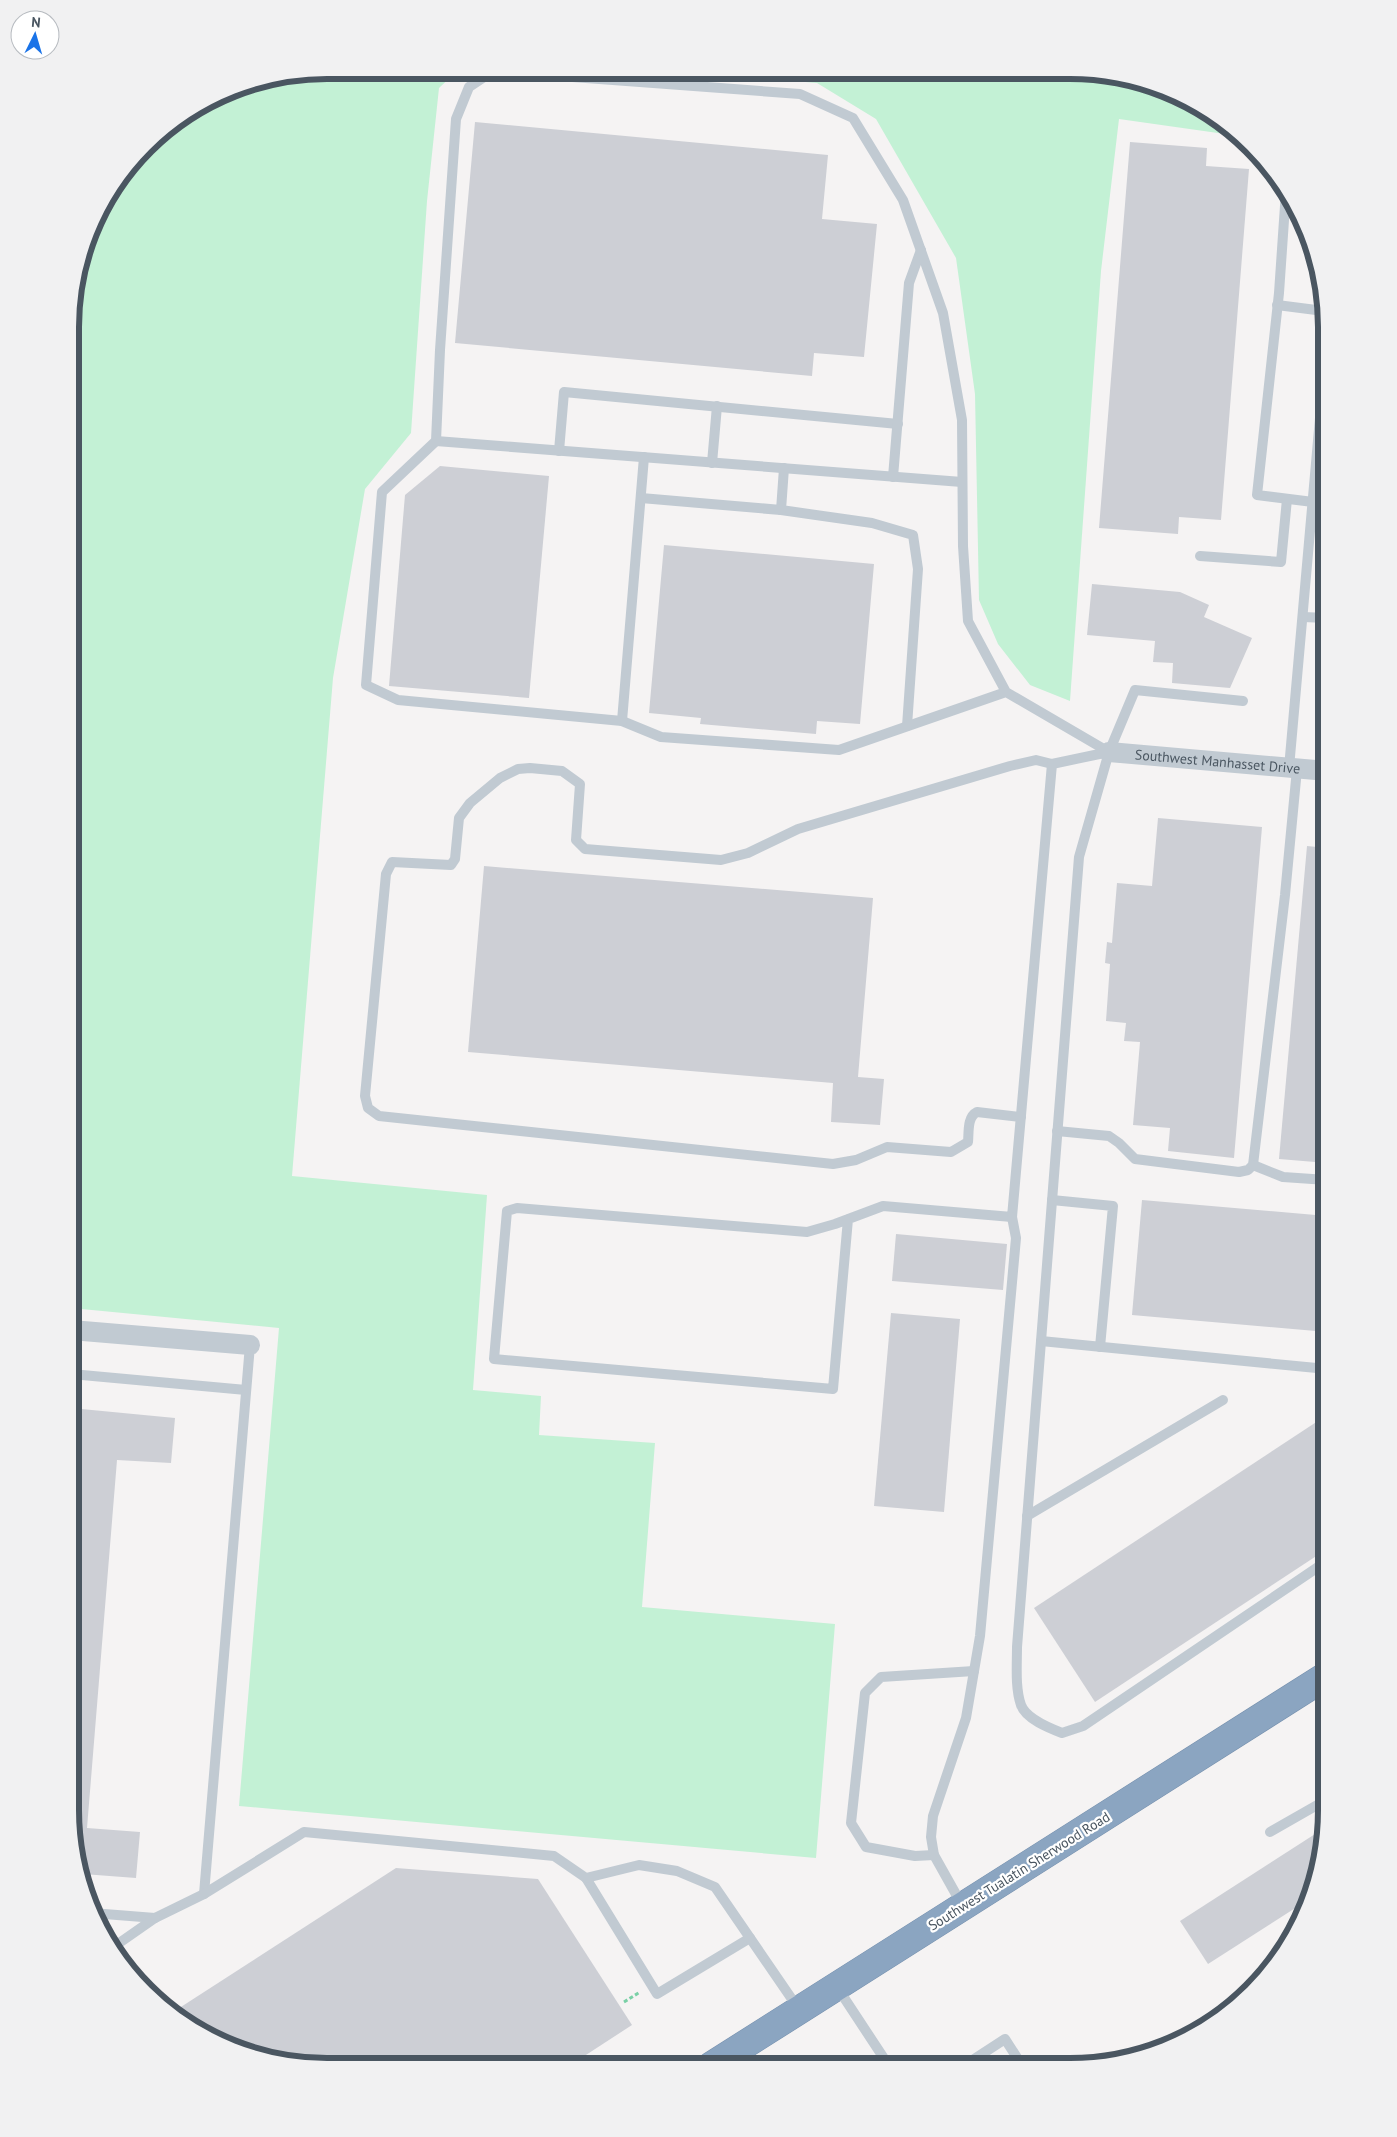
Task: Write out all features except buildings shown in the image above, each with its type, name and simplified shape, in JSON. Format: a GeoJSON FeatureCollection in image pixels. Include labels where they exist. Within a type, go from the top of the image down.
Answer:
{"type":"FeatureCollection","features":[{"type":"Feature","properties":{"kind":"highway","name":"Southwest Tualatin Sherwood Road"},"geometry":{"type":"LineString","coordinates":[[724,2058],[1318,1681]]}},
{"type":"Feature","properties":{"kind":"street","name":"Southwest Manhasset Drive"},"geometry":{"type":"LineString","coordinates":[[1109,752],[1318,770]]}},
{"type":"Feature","properties":{"kind":"street"},"geometry":{"type":"LineString","coordinates":[[79,1331],[250,1345]]}},
{"type":"Feature","properties":{"kind":"lane"},"geometry":{"type":"LineString","coordinates":[[481,79],[469,87],[456,119],[440,350],[436,441],[382,492],[366,685],[398,700],[622,722],[661,737],[839,750],[1006,692]]}},
{"type":"Feature","properties":{"kind":"lane"},"geometry":{"type":"LineString","coordinates":[[600,79],[800,94],[853,118],[903,200],[944,313],[962,420],[963,546],[968,621],[1006,692],[1109,752]]}},
{"type":"Feature","properties":{"kind":"lane"},"geometry":{"type":"LineString","coordinates":[[1285,203],[1277,305],[1257,495],[1313,502]]}},
{"type":"Feature","properties":{"kind":"lane"},"geometry":{"type":"LineString","coordinates":[[893,477],[909,283],[921,250]]}},
{"type":"Feature","properties":{"kind":"lane"},"geometry":{"type":"LineString","coordinates":[[1277,305],[1318,310]]}},
{"type":"Feature","properties":{"kind":"lane"},"geometry":{"type":"LineString","coordinates":[[559,450],[564,392],[898,424]]}},
{"type":"Feature","properties":{"kind":"lane"},"geometry":{"type":"LineString","coordinates":[[712,462],[717,406]]}},
{"type":"Feature","properties":{"kind":"lane"},"geometry":{"type":"LineString","coordinates":[[436,441],[962,482]]}},
{"type":"Feature","properties":{"kind":"lane"},"geometry":{"type":"LineString","coordinates":[[1057,1131],[1109,1136],[1119,1142],[1135,1159],[1240,1172],[1248,1170],[1253,1165],[1285,895],[1303,617],[1318,444]]}},
{"type":"Feature","properties":{"kind":"lane"},"geometry":{"type":"LineString","coordinates":[[622,722],[644,457]]}},
{"type":"Feature","properties":{"kind":"lane"},"geometry":{"type":"LineString","coordinates":[[781,510],[784,468]]}},
{"type":"Feature","properties":{"kind":"lane"},"geometry":{"type":"LineString","coordinates":[[641,498],[781,510],[872,522],[913,535],[918,569],[907,726]]}},
{"type":"Feature","properties":{"kind":"lane"},"geometry":{"type":"LineString","coordinates":[[1200,556],[1281,562],[1288,499]]}},
{"type":"Feature","properties":{"kind":"lane"},"geometry":{"type":"LineString","coordinates":[[1312,515],[1318,515]]}},
{"type":"Feature","properties":{"kind":"lane"},"geometry":{"type":"LineString","coordinates":[[1303,617],[1318,618]]}},
{"type":"Feature","properties":{"kind":"lane"},"geometry":{"type":"LineString","coordinates":[[1243,701],[1135,690],[1109,752],[1079,857],[1017,1647],[1018,1679],[1022,1706],[1038,1723],[1062,1733],[1083,1726],[1318,1567]]}},
{"type":"Feature","properties":{"kind":"lane"},"geometry":{"type":"LineString","coordinates":[[1021,1117],[973,1114],[970,1118],[968,1142],[951,1152],[887,1147],[856,1160],[833,1164],[379,1116],[368,1108],[365,1096],[386,874],[392,862],[451,865],[455,859],[459,818],[470,803],[507,774],[518,769],[530,768],[562,771],[580,784],[576,840],[585,849],[721,860],[748,853],[798,829],[1010,766],[1036,760],[1052,764],[1109,752]]}},
{"type":"Feature","properties":{"kind":"lane"},"geometry":{"type":"LineString","coordinates":[[962,1907],[934,1855],[930,1837],[933,1816],[966,1718],[980,1636],[1016,1238],[1012,1217],[1052,764]]}},
{"type":"Feature","properties":{"kind":"lane"},"geometry":{"type":"LineString","coordinates":[[1253,1165],[1283,1177],[1318,1179]]}},
{"type":"Feature","properties":{"kind":"lane"},"geometry":{"type":"LineString","coordinates":[[1052,1200],[1113,1206],[1100,1347]]}},
{"type":"Feature","properties":{"kind":"lane"},"geometry":{"type":"LineString","coordinates":[[848,1219],[833,1390],[494,1359],[507,1211],[518,1208],[806,1232],[835,1224],[848,1219],[883,1206],[1012,1217]]}},
{"type":"Feature","properties":{"kind":"lane"},"geometry":{"type":"LineString","coordinates":[[1041,1341],[1318,1368]]}},
{"type":"Feature","properties":{"kind":"lane"},"geometry":{"type":"LineString","coordinates":[[204,1894],[250,1345]]}},
{"type":"Feature","properties":{"kind":"lane"},"geometry":{"type":"LineString","coordinates":[[79,1375],[246,1390]]}},
{"type":"Feature","properties":{"kind":"lane"},"geometry":{"type":"LineString","coordinates":[[1027,1516],[1223,1400]]}},
{"type":"Feature","properties":{"kind":"lane"},"geometry":{"type":"LineString","coordinates":[[934,1855],[915,1856],[866,1847],[851,1823],[865,1693],[881,1677],[974,1671]]}},
{"type":"Feature","properties":{"kind":"lane"},"geometry":{"type":"LineString","coordinates":[[1270,1832],[1318,1805]]}},
{"type":"Feature","properties":{"kind":"lane"},"geometry":{"type":"LineString","coordinates":[[118,1944],[155,1918],[204,1894],[304,1832],[554,1856],[586,1878],[657,1994],[750,1938]]}},
{"type":"Feature","properties":{"kind":"lane"},"geometry":{"type":"LineString","coordinates":[[586,1878],[639,1865],[677,1871],[715,1887],[799,2010]]}},
{"type":"Feature","properties":{"kind":"lane"},"geometry":{"type":"LineString","coordinates":[[102,1914],[155,1918]]}},
{"type":"Feature","properties":{"kind":"lane"},"geometry":{"type":"LineString","coordinates":[[836,1986],[883,2058]]}},
{"type":"Feature","properties":{"kind":"lane"},"geometry":{"type":"LineString","coordinates":[[976,2058],[1005,2039],[1017,2058]]}},
{"type":"Feature","properties":{"kind":"green space"},"geometry":{"type":"Polygon","coordinates":[[[310,79],[448,79],[439,88],[427,201],[411,433],[365,489],[333,678],[292,1176],[487,1195],[473,1390],[541,1396],[539,1435],[655,1443],[642,1607],[835,1624],[816,1858],[239,1806],[279,1328],[79,1309],[79,310],[81,294],[92,247],[104,217],[121,189],[151,151],[176,130],[203,112],[247,92],[294,81],[310,79]]]}},
{"type":"Feature","properties":{"kind":"green space"},"geometry":{"type":"Polygon","coordinates":[[[771,79],[1087,79],[1135,87],[1150,92],[1180,104],[1226,134],[1119,119],[1101,271],[1070,701],[1030,685],[998,644],[979,600],[975,394],[956,258],[876,119],[817,83],[771,79]]]}}]}
